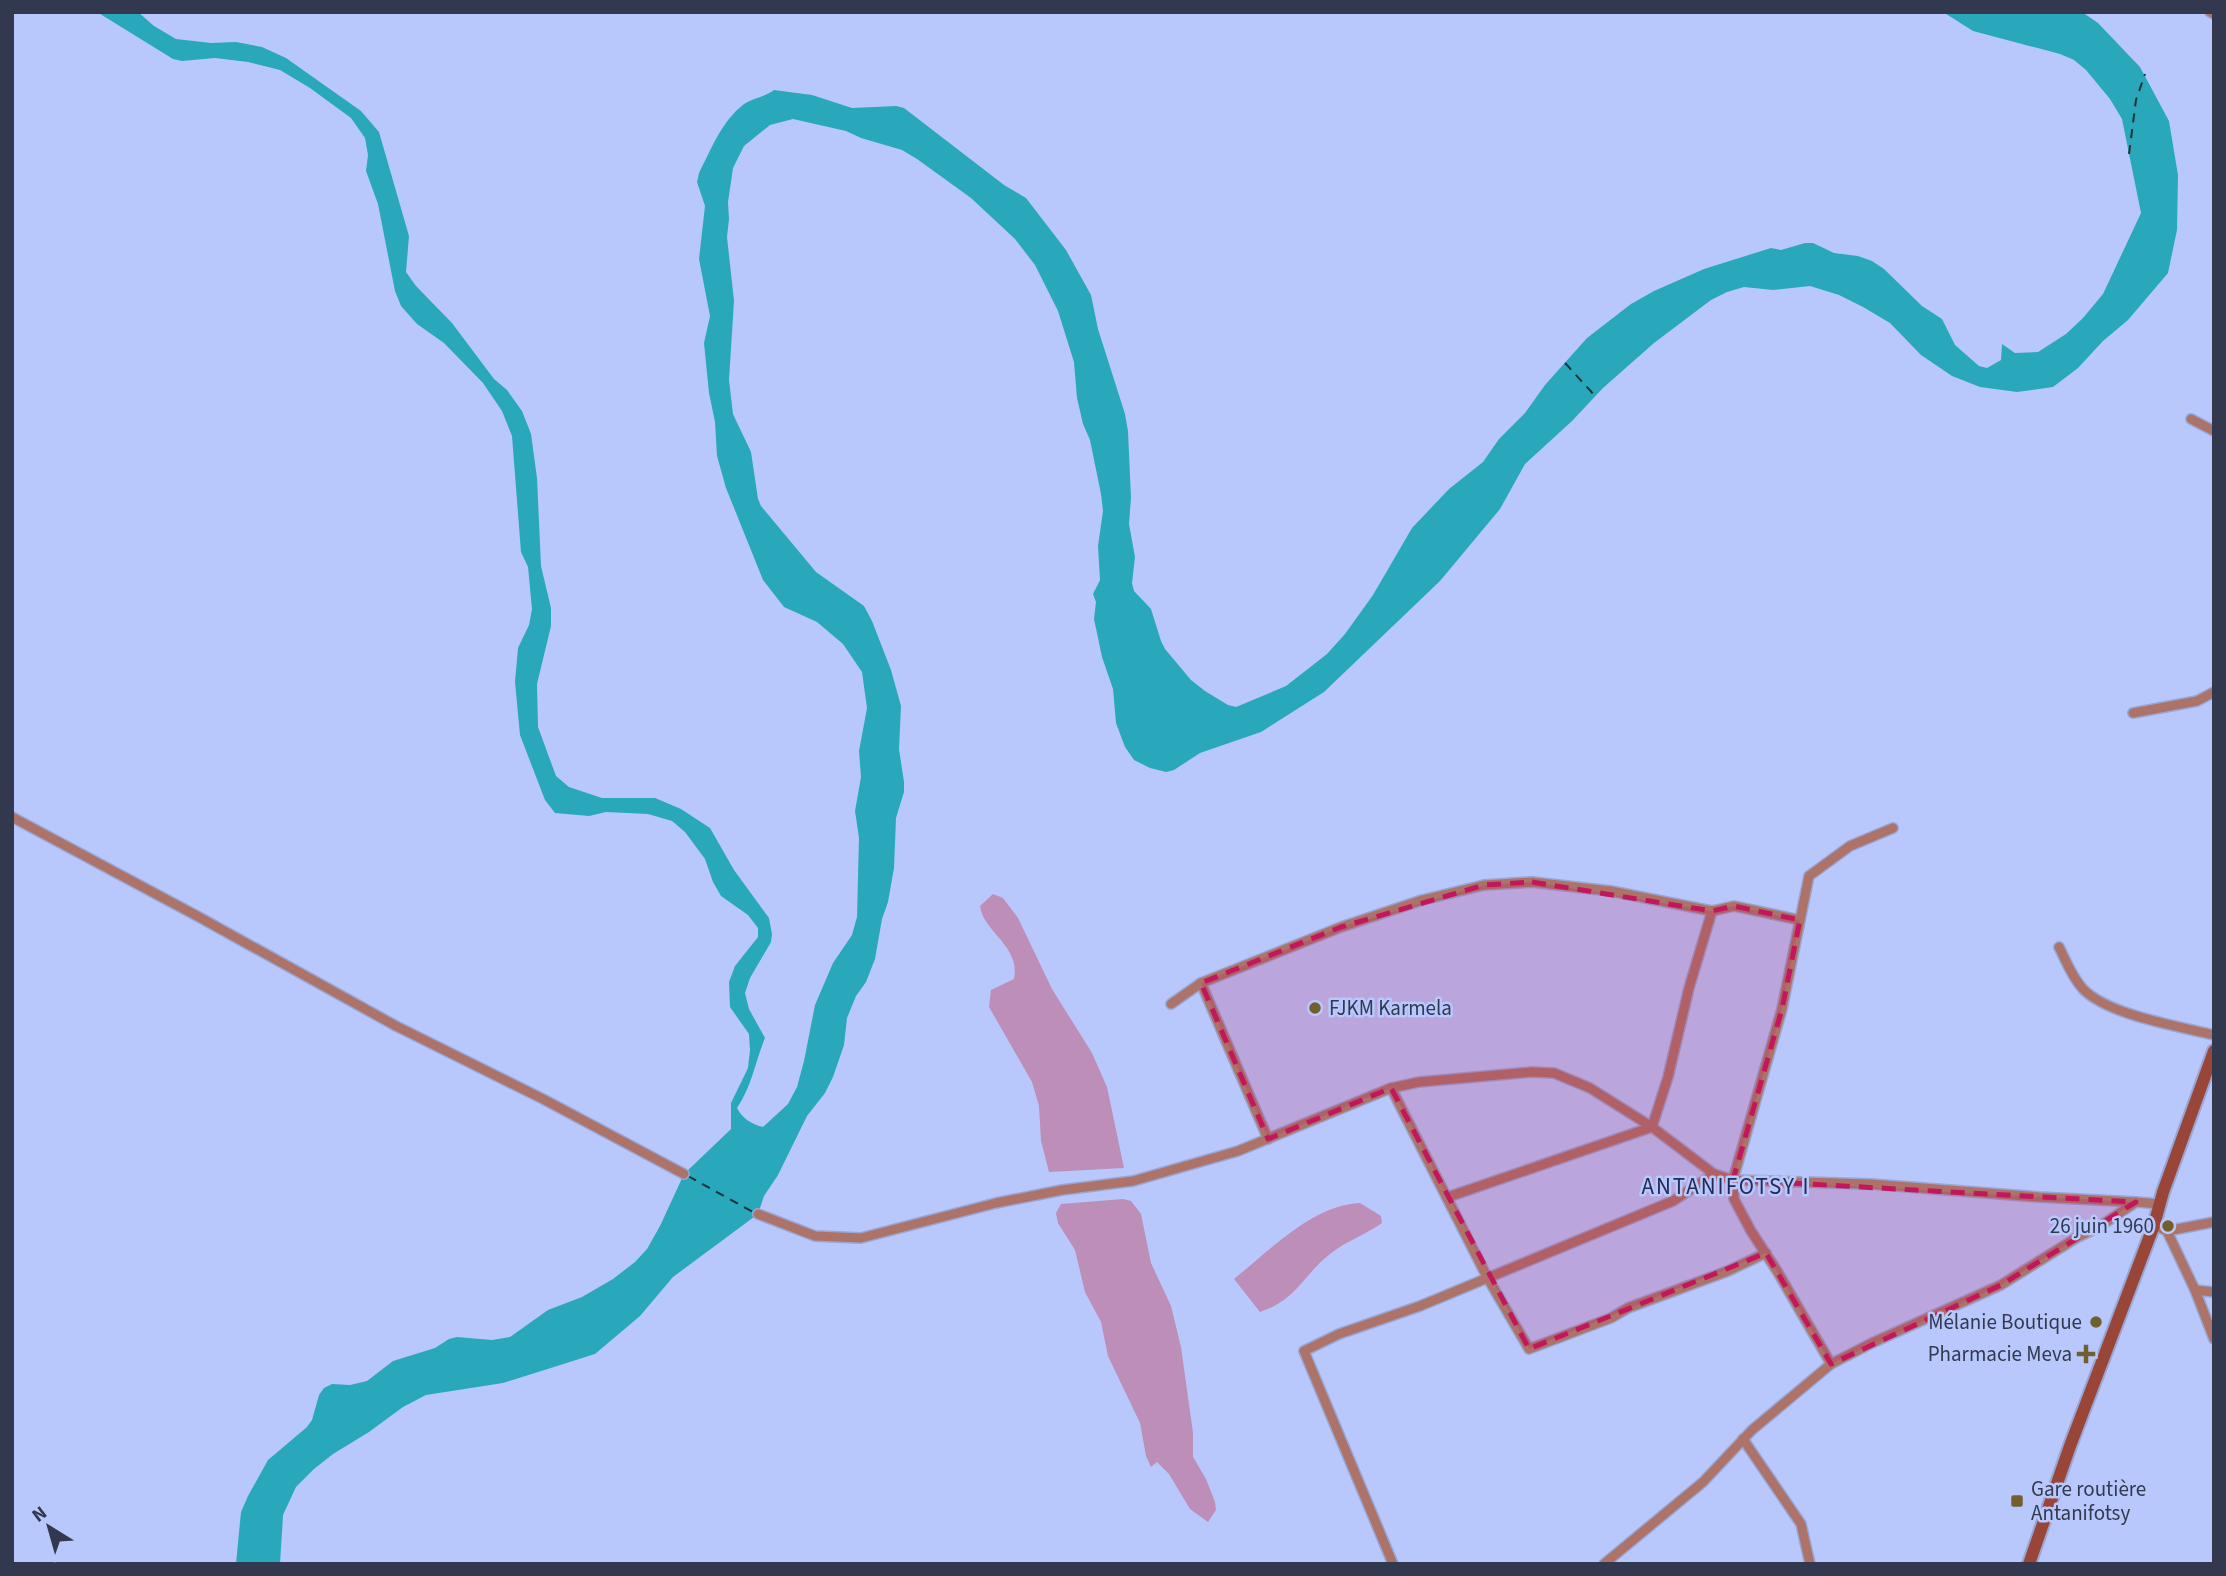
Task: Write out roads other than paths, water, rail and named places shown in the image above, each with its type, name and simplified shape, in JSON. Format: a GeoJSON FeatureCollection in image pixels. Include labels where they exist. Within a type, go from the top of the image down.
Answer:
{"type":"FeatureCollection","features":[{"type":"Feature","properties":{"kind":"main road"},"geometry":{"type":"LineString","coordinates":[[2029,1564],[2070,1446],[2154,1225],[2159,1204],[2214,1051]]}},
{"type":"Feature","properties":{"kind":"street"},"geometry":{"type":"LineString","coordinates":[[2191,419],[2214,431]]}},
{"type":"Feature","properties":{"kind":"street"},"geometry":{"type":"LineString","coordinates":[[2133,713],[2197,701],[2214,692]]}},
{"type":"Feature","properties":{"kind":"street"},"geometry":{"type":"LineString","coordinates":[[12,817],[396,1026],[531,1093],[684,1174]]}},
{"type":"Feature","properties":{"kind":"street"},"geometry":{"type":"LineString","coordinates":[[1831,1364],[1751,1231],[1734,1199],[1733,1180],[1782,1009],[1809,876],[1850,846],[1893,828]]}},
{"type":"Feature","properties":{"kind":"street"},"geometry":{"type":"LineString","coordinates":[[1171,1004],[1201,984],[1341,927],[1422,900],[1484,885],[1532,882],[1611,891],[1712,911],[1734,906],[1800,920]]}},
{"type":"Feature","properties":{"kind":"street"},"geometry":{"type":"LineString","coordinates":[[1652,1127],[1712,911]]}},
{"type":"Feature","properties":{"kind":"street"},"geometry":{"type":"LineString","coordinates":[[2059,947],[2076,981],[2104,1004],[2214,1035]]}},
{"type":"Feature","properties":{"kind":"street"},"geometry":{"type":"LineString","coordinates":[[1201,984],[1268,1139]]}},
{"type":"Feature","properties":{"kind":"street"},"geometry":{"type":"LineString","coordinates":[[758,1214],[815,1236],[860,1238],[1022,1198],[1133,1181],[1238,1151],[1391,1088],[1419,1082],[1532,1072],[1554,1073],[1590,1088],[1652,1127],[1714,1174],[1733,1180],[1871,1184],[2039,1198],[2159,1204]]}},
{"type":"Feature","properties":{"kind":"street"},"geometry":{"type":"LineString","coordinates":[[1391,1088],[1488,1278],[1529,1349],[1728,1271],[1766,1253]]}},
{"type":"Feature","properties":{"kind":"street"},"geometry":{"type":"LineString","coordinates":[[1448,1197],[1652,1127]]}},
{"type":"Feature","properties":{"kind":"street"},"geometry":{"type":"LineString","coordinates":[[1393,1564],[1304,1351],[1339,1334],[1420,1306],[1673,1201],[1714,1174]]}},
{"type":"Feature","properties":{"kind":"street"},"geometry":{"type":"LineString","coordinates":[[1604,1564],[1703,1482],[1743,1439],[1831,1364],[2001,1286],[2136,1202]]}},
{"type":"Feature","properties":{"kind":"street"},"geometry":{"type":"LineString","coordinates":[[2154,1225],[2167,1231],[2214,1222]]}},
{"type":"Feature","properties":{"kind":"street"},"geometry":{"type":"LineString","coordinates":[[2167,1231],[2195,1290],[2214,1339]]}},
{"type":"Feature","properties":{"kind":"street"},"geometry":{"type":"LineString","coordinates":[[2195,1290],[2214,1292]]}},
{"type":"Feature","properties":{"kind":"street"},"geometry":{"type":"LineString","coordinates":[[1743,1439],[1801,1524],[1810,1564]]}},
{"type":"Feature","properties":{"kind":"place","name":"FJKM Karmela"},"geometry":{"type":"Point","coordinates":[1315,1008]}},
{"type":"Feature","properties":{"kind":"place","name":"26 juin 1960"},"geometry":{"type":"Point","coordinates":[2168,1226]}},
{"type":"Feature","properties":{"kind":"place","name":"Mélanie Boutique"},"geometry":{"type":"Point","coordinates":[2096,1322]}},
{"type":"Feature","properties":{"kind":"place","name":"Pharmacie Meva"},"geometry":{"type":"Point","coordinates":[2086,1354]}},
{"type":"Feature","properties":{"kind":"place","name":"Gare routière Antanifotsy"},"geometry":{"type":"Point","coordinates":[2017,1501]}},
{"type":"Feature","properties":{"kind":"district","name":"ANTANIFOTSY I"},"geometry":{"type":"Point","coordinates":[1726,1186]}}]}
